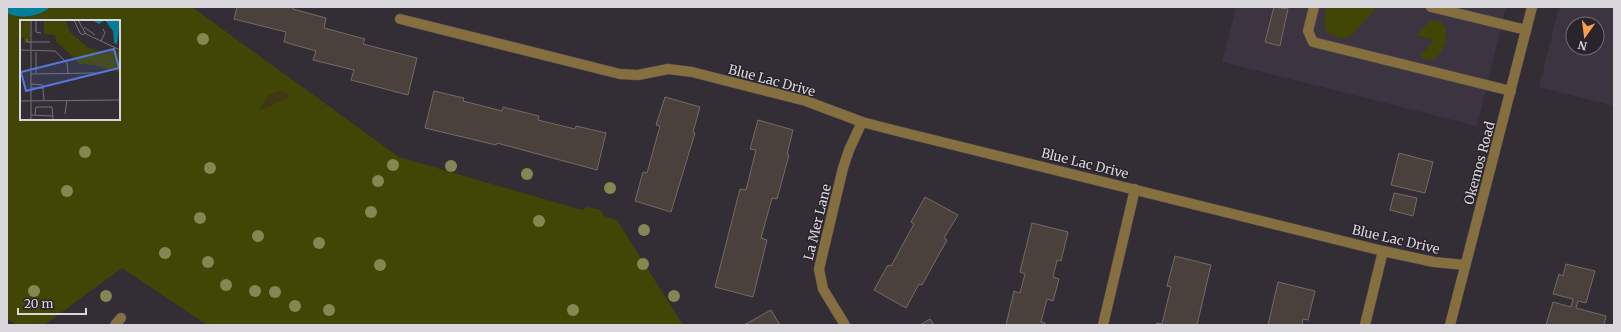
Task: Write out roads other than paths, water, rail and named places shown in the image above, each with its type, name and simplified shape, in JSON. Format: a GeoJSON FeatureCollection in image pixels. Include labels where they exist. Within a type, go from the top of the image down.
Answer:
{"type":"FeatureCollection","features":[{"type":"Feature","properties":{"kind":"street"},"geometry":{"type":"LineString","coordinates":[[1314,7],[1308,31],[1313,42],[1511,91]]}},
{"type":"Feature","properties":{"kind":"street"},"geometry":{"type":"LineString","coordinates":[[1431,7],[1526,30]]}},
{"type":"Feature","properties":{"kind":"street","name":"Okemos Road"},"geometry":{"type":"LineString","coordinates":[[1450,325],[1532,7]]}},
{"type":"Feature","properties":{"kind":"street","name":"Blue Lac Drive"},"geometry":{"type":"LineString","coordinates":[[400,19],[620,74],[638,75],[668,69],[692,72],[806,101],[862,122],[1383,251],[1434,262],[1465,265]]}},
{"type":"Feature","properties":{"kind":"street","name":"La Mer Lane"},"geometry":{"type":"LineString","coordinates":[[845,325],[824,289],[819,269],[843,168],[849,150],[862,122]]}},
{"type":"Feature","properties":{"kind":"street","name":"Blue Lac Drive"},"geometry":{"type":"LineString","coordinates":[[1102,325],[1135,189]]}},
{"type":"Feature","properties":{"kind":"street"},"geometry":{"type":"LineString","coordinates":[[1365,325],[1383,251]]}},
{"type":"Feature","properties":{"kind":"water"},"geometry":{"type":"Polygon","coordinates":[[[7,7],[50,7],[35,15],[17,16],[7,13],[7,7]]]}}]}
